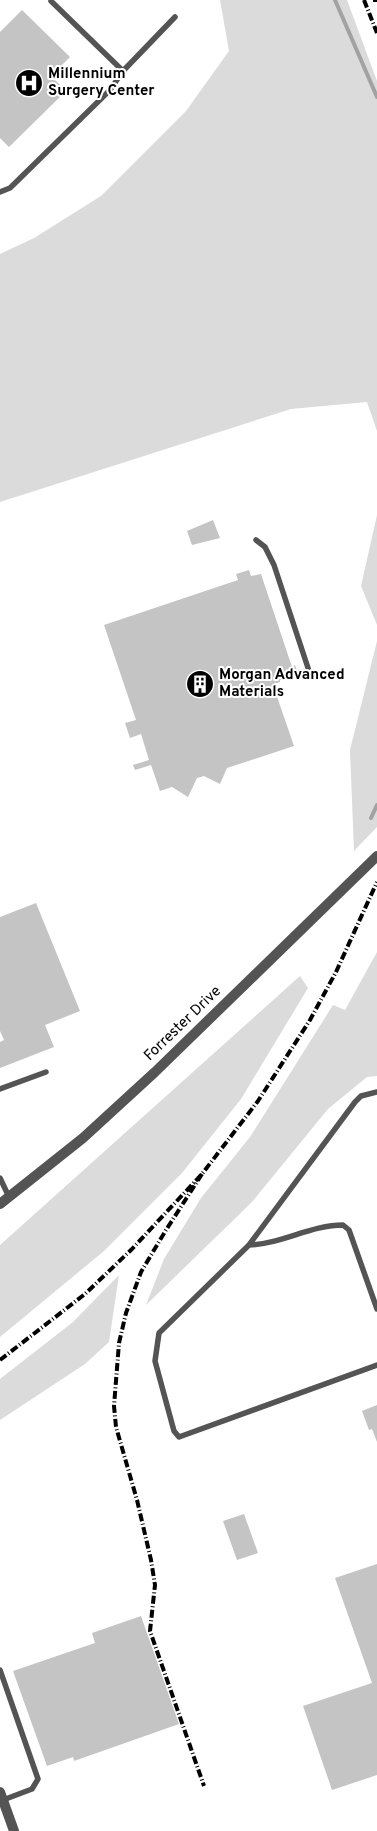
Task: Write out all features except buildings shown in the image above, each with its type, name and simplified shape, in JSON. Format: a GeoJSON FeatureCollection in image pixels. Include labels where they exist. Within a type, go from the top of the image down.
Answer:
{"type":"FeatureCollection","features":[{"type":"Feature","properties":{"kind":"street","name":"Forrester Drive"},"geometry":{"type":"LineString","coordinates":[[4,1200],[83,1138],[155,1072],[377,856]]}},
{"type":"Feature","properties":{"kind":"street"},"geometry":{"type":"LineString","coordinates":[[1,1796],[4,1813],[14,1831]]}},
{"type":"Feature","properties":{"kind":"lane"},"geometry":{"type":"LineString","coordinates":[[51,1],[123,71]]}},
{"type":"Feature","properties":{"kind":"lane"},"geometry":{"type":"LineString","coordinates":[[0,192],[10,188],[60,141],[110,90],[123,71],[175,17]]}},
{"type":"Feature","properties":{"kind":"lane"},"geometry":{"type":"LineString","coordinates":[[256,540],[265,548],[274,565],[311,677]]}},
{"type":"Feature","properties":{"kind":"lane"},"geometry":{"type":"LineString","coordinates":[[0,1089],[46,1072]]}},
{"type":"Feature","properties":{"kind":"lane"},"geometry":{"type":"LineString","coordinates":[[377,1092],[361,1096],[343,1117],[249,1244],[158,1333],[155,1362],[174,1431],[178,1437],[377,1366]]}},
{"type":"Feature","properties":{"kind":"lane"},"geometry":{"type":"LineString","coordinates":[[0,1178],[4,1200]]}},
{"type":"Feature","properties":{"kind":"lane"},"geometry":{"type":"LineString","coordinates":[[249,1244],[266,1244],[331,1225],[343,1225],[349,1230],[377,1309]]}},
{"type":"Feature","properties":{"kind":"lane"},"geometry":{"type":"LineString","coordinates":[[0,1670],[38,1779],[32,1789],[1,1796]]}},
{"type":"Feature","properties":{"kind":"shaded area"},"geometry":{"type":"Polygon","coordinates":[[[220,0],[347,0],[377,81],[377,431],[367,402],[291,409],[0,502],[0,254],[34,238],[101,196],[186,111],[229,51],[220,0]]]}},
{"type":"Feature","properties":{"kind":"shaded area"},"geometry":{"type":"Polygon","coordinates":[[[377,515],[377,625],[361,586],[377,515]]]}},
{"type":"Feature","properties":{"kind":"shaded area"},"geometry":{"type":"Polygon","coordinates":[[[377,641],[377,827],[354,851],[350,750],[377,641]]]}},
{"type":"Feature","properties":{"kind":"shaded area"},"geometry":{"type":"Polygon","coordinates":[[[377,952],[377,1076],[367,1077],[328,1109],[252,1202],[146,1305],[164,1259],[201,1198],[250,1137],[333,1005],[345,1010],[377,952]]]}},
{"type":"Feature","properties":{"kind":"shaded area"},"geometry":{"type":"Polygon","coordinates":[[[300,976],[308,988],[241,1099],[182,1173],[104,1251],[0,1337],[0,1245],[300,976]]]}},
{"type":"Feature","properties":{"kind":"shaded area"},"geometry":{"type":"Polygon","coordinates":[[[119,1275],[109,1342],[85,1364],[0,1420],[0,1379],[73,1322],[119,1275]]]}},
{"type":"Feature","properties":{"kind":"waterway"},"geometry":{"type":"LineString","coordinates":[[335,0],[377,97]]}},
{"type":"Feature","properties":{"kind":"waterway"},"geometry":{"type":"LineString","coordinates":[[371,818],[377,805]]}},
{"type":"Feature","properties":{"kind":"railway"},"geometry":{"type":"LineString","coordinates":[[364,0],[377,33]]}},
{"type":"Feature","properties":{"kind":"railway"},"geometry":{"type":"LineString","coordinates":[[0,1360],[85,1294],[132,1249],[202,1174],[258,1101],[310,1020],[336,972],[377,882]]}},
{"type":"Feature","properties":{"kind":"railway"},"geometry":{"type":"LineString","coordinates":[[202,1174],[141,1272],[126,1313],[119,1343],[114,1406],[116,1427],[137,1500],[151,1560],[155,1585],[150,1631],[204,1786]]}},
{"type":"Feature","properties":{"kind":"place","name":"Millennium Surgery Center"},"geometry":{"type":"Point","coordinates":[29,83]}},
{"type":"Feature","properties":{"kind":"place","name":"Morgan Advanced Materials"},"geometry":{"type":"Point","coordinates":[200,684]}}]}
